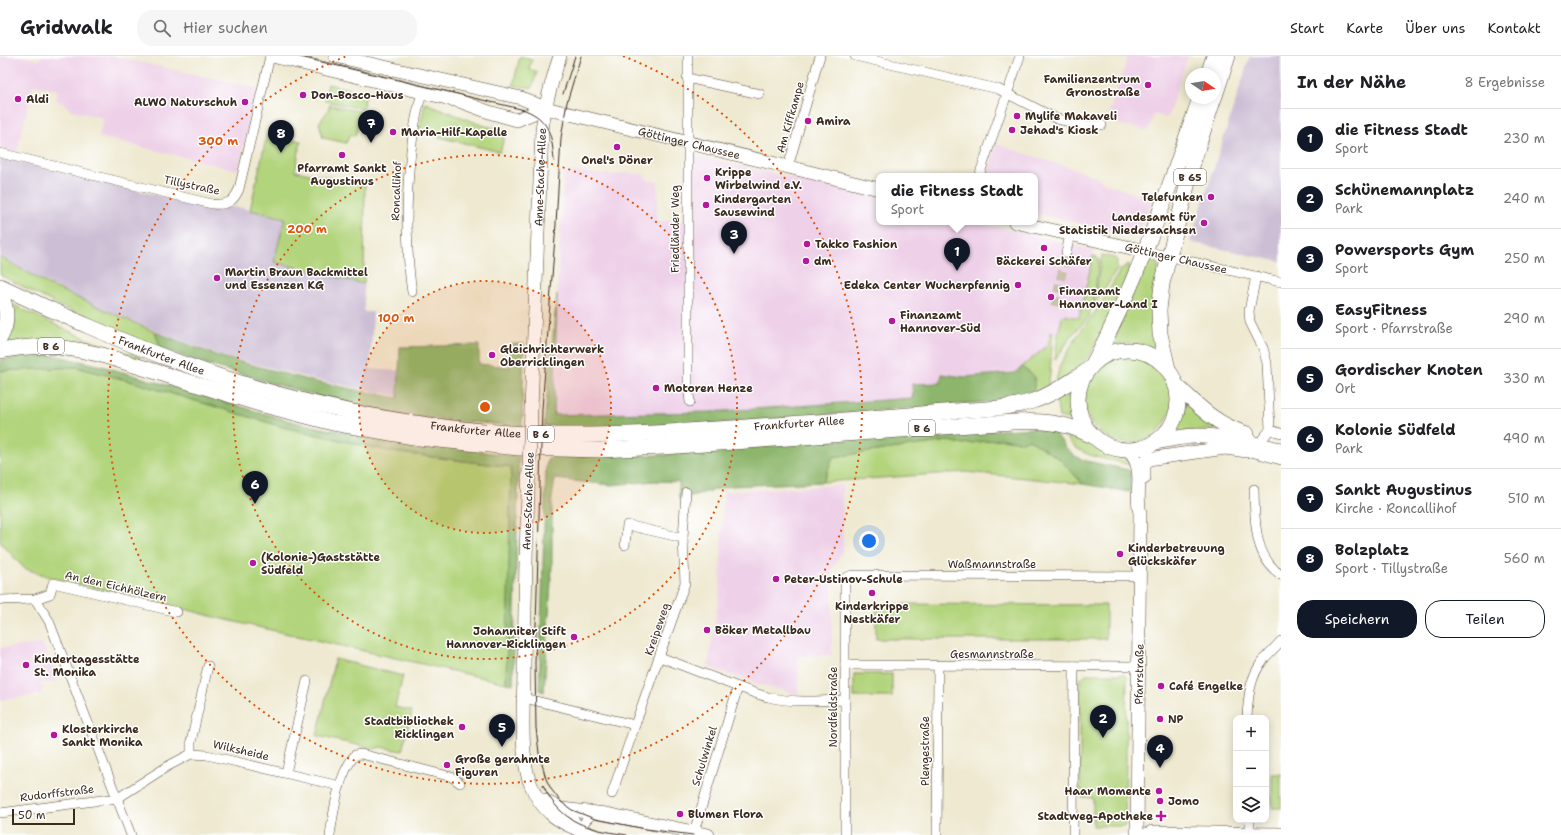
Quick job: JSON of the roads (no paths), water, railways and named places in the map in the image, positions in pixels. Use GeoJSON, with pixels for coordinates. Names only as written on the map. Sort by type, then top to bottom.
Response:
{"type":"FeatureCollection","features":[{"type":"Feature","properties":{"kind":"main road"},"geometry":{"type":"LineString","coordinates":[[1210,68],[1214,56]]}},
{"type":"Feature","properties":{"kind":"main road","name":"B 65"},"geometry":{"type":"LineString","coordinates":[[1221,78],[1228,56]]}},
{"type":"Feature","properties":{"kind":"main road","name":"B 65"},"geometry":{"type":"LineString","coordinates":[[1090,367],[1120,309],[1155,227],[1198,104]]}},
{"type":"Feature","properties":{"kind":"main road","name":"B 65"},"geometry":{"type":"LineString","coordinates":[[1168,370],[1160,334],[1159,310],[1162,284],[1194,159],[1213,104]]}},
{"type":"Feature","properties":{"kind":"main road","name":"Frankfurter Allee"},"geometry":{"type":"LineString","coordinates":[[0,286],[72,319],[160,356],[263,390],[364,414],[421,424],[472,430],[556,435],[636,433],[850,420],[984,409],[1034,401],[1055,392],[1090,367]]}},
{"type":"Feature","properties":{"kind":"main road"},"geometry":{"type":"LineString","coordinates":[[0,293],[5,305],[6,316],[5,327],[0,338]]}},
{"type":"Feature","properties":{"kind":"main road","name":"Frankfurter Allee"},"geometry":{"type":"LineString","coordinates":[[0,351],[44,346],[76,349],[281,410],[333,423],[419,438],[512,448],[599,450],[663,447],[1034,421],[1068,426],[1093,436]]}},
{"type":"Feature","properties":{"kind":"main road","name":"B 6"},"geometry":{"type":"LineString","coordinates":[[1176,384],[1178,394],[1175,417],[1168,430],[1154,442],[1142,448],[1128,450],[1110,447],[1093,436],[1087,429],[1079,410],[1079,390],[1090,367],[1108,353],[1136,350],[1154,357],[1168,370],[1176,384],[1217,422],[1281,450]]}},
{"type":"Feature","properties":{"kind":"main road","name":"B 6"},"geometry":{"type":"LineString","coordinates":[[1154,442],[1184,437],[1209,436],[1281,442]]}},
{"type":"Feature","properties":{"kind":"street"},"geometry":{"type":"LineString","coordinates":[[271,56],[422,92],[517,120],[545,108]]}},
{"type":"Feature","properties":{"kind":"street","name":"Tillystraße"},"geometry":{"type":"LineString","coordinates":[[0,153],[212,204],[228,203],[235,198],[239,189],[271,56]]}},
{"type":"Feature","properties":{"kind":"street","name":"Göttinger Chaussee"},"geometry":{"type":"LineString","coordinates":[[335,56],[521,98],[545,108],[876,188]]}},
{"type":"Feature","properties":{"kind":"street","name":"Anne-Stache-Allee"},"geometry":{"type":"LineString","coordinates":[[560,56],[550,84],[545,108],[540,174],[527,510],[524,753],[530,784],[536,796],[549,813],[586,834]]}},
{"type":"Feature","properties":{"kind":"street","name":"Friedländer Weg"},"geometry":{"type":"LineString","coordinates":[[688,56],[688,378],[690,402]]}},
{"type":"Feature","properties":{"kind":"street","name":"Am Kiffkampe"},"geometry":{"type":"LineString","coordinates":[[788,167],[820,56]]}},
{"type":"Feature","properties":{"kind":"street"},"geometry":{"type":"LineString","coordinates":[[855,56],[998,89],[1057,120],[1084,125],[1102,125]]}},
{"type":"Feature","properties":{"kind":"street"},"geometry":{"type":"LineString","coordinates":[[980,173],[1020,56]]}},
{"type":"Feature","properties":{"kind":"street"},"geometry":{"type":"LineString","coordinates":[[688,78],[760,94]]}},
{"type":"Feature","properties":{"kind":"street","name":"Roncallihof"},"geometry":{"type":"LineString","coordinates":[[412,292],[408,270],[407,183],[412,133],[422,92]]}},
{"type":"Feature","properties":{"kind":"street","name":"Göttinger Chaussee"},"geometry":{"type":"LineString","coordinates":[[1028,225],[1281,282]]}},
{"type":"Feature","properties":{"kind":"street"},"geometry":{"type":"LineString","coordinates":[[1066,253],[1070,235]]}},
{"type":"Feature","properties":{"kind":"street"},"geometry":{"type":"LineString","coordinates":[[1256,276],[1250,311],[1250,322],[1263,348],[1267,363],[1258,441]]}},
{"type":"Feature","properties":{"kind":"street"},"geometry":{"type":"LineString","coordinates":[[1258,441],[1281,433]]}},
{"type":"Feature","properties":{"kind":"street"},"geometry":{"type":"LineString","coordinates":[[1258,441],[1281,460]]}},
{"type":"Feature","properties":{"kind":"street","name":"Pfarrstraße"},"geometry":{"type":"LineString","coordinates":[[1140,513],[1144,504],[1144,466],[1148,459],[1226,448],[1258,441]]}},
{"type":"Feature","properties":{"kind":"street","name":"Pfarrstraße"},"geometry":{"type":"LineString","coordinates":[[1128,450],[1134,456],[1139,467],[1138,505],[1140,513],[1140,576],[1137,835]]}},
{"type":"Feature","properties":{"kind":"street"},"geometry":{"type":"LineString","coordinates":[[1254,489],[1257,537],[1264,557],[1281,575]]}},
{"type":"Feature","properties":{"kind":"street","name":"Kreipeweg"},"geometry":{"type":"LineString","coordinates":[[612,794],[685,583],[683,538],[686,492]]}},
{"type":"Feature","properties":{"kind":"street"},"geometry":{"type":"LineString","coordinates":[[625,545],[627,525],[683,538]]}},
{"type":"Feature","properties":{"kind":"street","name":"Waßmannstraße"},"geometry":{"type":"LineString","coordinates":[[845,578],[852,575],[1140,576]]}},
{"type":"Feature","properties":{"kind":"street","name":"Nordfeldstraße"},"geometry":{"type":"LineString","coordinates":[[845,578],[845,835]]}},
{"type":"Feature","properties":{"kind":"street","name":"An den Eichhölzern"},"geometry":{"type":"LineString","coordinates":[[35,599],[50,594],[53,583],[176,612]]}},
{"type":"Feature","properties":{"kind":"street"},"geometry":{"type":"LineString","coordinates":[[0,600],[35,599],[49,620],[131,835]]}},
{"type":"Feature","properties":{"kind":"street"},"geometry":{"type":"LineString","coordinates":[[1247,715],[1249,692],[1255,673],[1264,659],[1281,641]]}},
{"type":"Feature","properties":{"kind":"street"},"geometry":{"type":"LineString","coordinates":[[660,657],[768,697],[808,702],[845,700]]}},
{"type":"Feature","properties":{"kind":"street","name":"Gesmannstraße"},"geometry":{"type":"LineString","coordinates":[[845,665],[1139,666]]}},
{"type":"Feature","properties":{"kind":"street"},"geometry":{"type":"LineString","coordinates":[[118,798],[168,766],[191,754],[191,742],[208,666]]}},
{"type":"Feature","properties":{"kind":"street","name":"Plengestraße"},"geometry":{"type":"LineString","coordinates":[[937,835],[938,666]]}},
{"type":"Feature","properties":{"kind":"street"},"geometry":{"type":"LineString","coordinates":[[1073,835],[1074,666]]}},
{"type":"Feature","properties":{"kind":"street"},"geometry":{"type":"LineString","coordinates":[[286,773],[307,681]]}},
{"type":"Feature","properties":{"kind":"street","name":"Schulwinkel"},"geometry":{"type":"LineString","coordinates":[[694,832],[738,687]]}},
{"type":"Feature","properties":{"kind":"street"},"geometry":{"type":"LineString","coordinates":[[524,698],[635,725]]}},
{"type":"Feature","properties":{"kind":"street","name":"Wilksheide"},"geometry":{"type":"LineString","coordinates":[[191,754],[207,755],[340,786]]}},
{"type":"Feature","properties":{"kind":"street"},"geometry":{"type":"LineString","coordinates":[[330,835],[340,786],[346,768],[355,756],[361,754],[452,777],[460,783]]}},
{"type":"Feature","properties":{"kind":"street"},"geometry":{"type":"LineString","coordinates":[[536,796],[556,807],[564,809],[596,813],[708,835]]}},
{"type":"Feature","properties":{"kind":"street","name":"Rudorffstraße"},"geometry":{"type":"LineString","coordinates":[[0,813],[118,798]]}},
{"type":"Feature","properties":{"kind":"street"},"geometry":{"type":"LineString","coordinates":[[564,809],[586,834]]}},
{"type":"Feature","properties":{"kind":"street"},"geometry":{"type":"LineString","coordinates":[[586,834],[582,825],[587,817],[596,813]]}},
{"type":"Feature","properties":{"kind":"street"},"geometry":{"type":"LineString","coordinates":[[1146,835],[1152,832],[1250,826],[1281,834]]}},
{"type":"Feature","properties":{"kind":"tunnel"},"geometry":{"type":"LineString","coordinates":[[1055,306],[1066,253]]}},
{"type":"Feature","properties":{"kind":"tram line"},"geometry":{"type":"LineString","coordinates":[[296,56],[525,110],[533,114],[545,124],[551,137],[554,161]]}},
{"type":"Feature","properties":{"kind":"tram line"},"geometry":{"type":"LineString","coordinates":[[563,94],[575,56]]}},
{"type":"Feature","properties":{"kind":"tram line"},"geometry":{"type":"LineString","coordinates":[[581,56],[567,102],[561,138],[542,409],[535,663],[536,728],[539,753],[546,779],[551,789],[561,802],[572,810],[595,819],[646,829],[693,835]]}},
{"type":"Feature","properties":{"kind":"tram line"},"geometry":{"type":"LineString","coordinates":[[543,785],[550,798],[558,808],[577,822],[588,827],[627,835]]}},
{"type":"Feature","properties":{"kind":"place","name":"Familienzentrum Gronostraße"},"geometry":{"type":"Point","coordinates":[1148,85]}},
{"type":"Feature","properties":{"kind":"place","name":"Don-Bosco-Haus"},"geometry":{"type":"Point","coordinates":[303,95]}},
{"type":"Feature","properties":{"kind":"place","name":"Aldi"},"geometry":{"type":"Point","coordinates":[18,99]}},
{"type":"Feature","properties":{"kind":"place","name":"ALWO Naturschuh"},"geometry":{"type":"Point","coordinates":[245,102]}},
{"type":"Feature","properties":{"kind":"place","name":"Mylife Makaveli"},"geometry":{"type":"Point","coordinates":[1017,116]}},
{"type":"Feature","properties":{"kind":"place","name":"Amira"},"geometry":{"type":"Point","coordinates":[808,121]}},
{"type":"Feature","properties":{"kind":"place","name":"Jehad's Kiosk"},"geometry":{"type":"Point","coordinates":[1012,130]}},
{"type":"Feature","properties":{"kind":"place","name":"Maria-Hilf-Kapelle"},"geometry":{"type":"Point","coordinates":[393,132]}},
{"type":"Feature","properties":{"kind":"place","name":"Sankt Augustinus"},"geometry":{"type":"Point","coordinates":[371,143]}},
{"type":"Feature","properties":{"kind":"place","name":"Onel's Döner"},"geometry":{"type":"Point","coordinates":[617,147]}},
{"type":"Feature","properties":{"kind":"place","name":"Bolzplatz"},"geometry":{"type":"Point","coordinates":[281,153]}},
{"type":"Feature","properties":{"kind":"place","name":"Pfarramt Sankt Augustinus"},"geometry":{"type":"Point","coordinates":[342,155]}},
{"type":"Feature","properties":{"kind":"place","name":"Krippe Wirbelwind e.V."},"geometry":{"type":"Point","coordinates":[707,178]}},
{"type":"Feature","properties":{"kind":"place","name":"Telefunken"},"geometry":{"type":"Point","coordinates":[1211,197]}},
{"type":"Feature","properties":{"kind":"place","name":"Kindergarten Sausewind"},"geometry":{"type":"Point","coordinates":[706,205]}},
{"type":"Feature","properties":{"kind":"place","name":"Landesamt für Statistik Niedersachsen"},"geometry":{"type":"Point","coordinates":[1204,223]}},
{"type":"Feature","properties":{"kind":"place","name":"Takko Fashion"},"geometry":{"type":"Point","coordinates":[807,244]}},
{"type":"Feature","properties":{"kind":"place","name":"Bäckerei Schäfer"},"geometry":{"type":"Point","coordinates":[1044,248]}},
{"type":"Feature","properties":{"kind":"place","name":"Powersports Gym"},"geometry":{"type":"Point","coordinates":[734,254]}},
{"type":"Feature","properties":{"kind":"place","name":"dm"},"geometry":{"type":"Point","coordinates":[806,261]}},
{"type":"Feature","properties":{"kind":"place","name":"die Fitness Stadt"},"geometry":{"type":"Point","coordinates":[957,271]}},
{"type":"Feature","properties":{"kind":"place","name":"Martin Braun Backmittel und Essenzen KG"},"geometry":{"type":"Point","coordinates":[217,278]}},
{"type":"Feature","properties":{"kind":"place","name":"Edeka Center Wucherpfennig"},"geometry":{"type":"Point","coordinates":[1018,285]}},
{"type":"Feature","properties":{"kind":"place","name":"Finanzamt Hannover-Land I"},"geometry":{"type":"Point","coordinates":[1051,297]}},
{"type":"Feature","properties":{"kind":"place","name":"Finanzamt Hannover-Süd"},"geometry":{"type":"Point","coordinates":[892,321]}},
{"type":"Feature","properties":{"kind":"place","name":"Gleichrichterwerk Oberricklingen"},"geometry":{"type":"Point","coordinates":[492,355]}},
{"type":"Feature","properties":{"kind":"place","name":"Motoren Henze"},"geometry":{"type":"Point","coordinates":[656,388]}},
{"type":"Feature","properties":{"kind":"place","name":"Kolonie Südfeld"},"geometry":{"type":"Point","coordinates":[255,504]}},
{"type":"Feature","properties":{"kind":"place","name":"Kinderbetreuung Glückskäfer"},"geometry":{"type":"Point","coordinates":[1120,554]}},
{"type":"Feature","properties":{"kind":"place","name":"(Kolonie-)Gaststätte Südfeld"},"geometry":{"type":"Point","coordinates":[253,563]}},
{"type":"Feature","properties":{"kind":"place","name":"Peter-Ustinov-Schule"},"geometry":{"type":"Point","coordinates":[776,579]}},
{"type":"Feature","properties":{"kind":"place","name":"Kinderkrippe Nestkäfer"},"geometry":{"type":"Point","coordinates":[872,593]}},
{"type":"Feature","properties":{"kind":"place","name":"Böker Metallbau"},"geometry":{"type":"Point","coordinates":[707,630]}},
{"type":"Feature","properties":{"kind":"place","name":"Johanniter Stift Hannover-Ricklingen"},"geometry":{"type":"Point","coordinates":[574,637]}},
{"type":"Feature","properties":{"kind":"place","name":"Kindertagesstätte St. Monika"},"geometry":{"type":"Point","coordinates":[26,665]}},
{"type":"Feature","properties":{"kind":"place","name":"Café Engelke"},"geometry":{"type":"Point","coordinates":[1161,686]}},
{"type":"Feature","properties":{"kind":"place","name":"NP"},"geometry":{"type":"Point","coordinates":[1160,719]}},
{"type":"Feature","properties":{"kind":"place","name":"Stadtbibliothek Ricklingen"},"geometry":{"type":"Point","coordinates":[462,727]}},
{"type":"Feature","properties":{"kind":"place","name":"Klosterkirche Sankt Monika"},"geometry":{"type":"Point","coordinates":[54,735]}},
{"type":"Feature","properties":{"kind":"place","name":"Schünemannplatz"},"geometry":{"type":"Point","coordinates":[1103,738]}},
{"type":"Feature","properties":{"kind":"place","name":"Gordischer Knoten"},"geometry":{"type":"Point","coordinates":[502,747]}},
{"type":"Feature","properties":{"kind":"place","name":"Große gerahmte Figuren"},"geometry":{"type":"Point","coordinates":[447,765]}},
{"type":"Feature","properties":{"kind":"place","name":"EasyFitness"},"geometry":{"type":"Point","coordinates":[1160,768]}},
{"type":"Feature","properties":{"kind":"place","name":"Haar Momente"},"geometry":{"type":"Point","coordinates":[1159,791]}},
{"type":"Feature","properties":{"kind":"place","name":"Jomo"},"geometry":{"type":"Point","coordinates":[1160,801]}},
{"type":"Feature","properties":{"kind":"place","name":"Blumen Flora"},"geometry":{"type":"Point","coordinates":[680,814]}},
{"type":"Feature","properties":{"kind":"place","name":"Stadtweg-Apotheke"},"geometry":{"type":"Point","coordinates":[1161,816]}}]}
